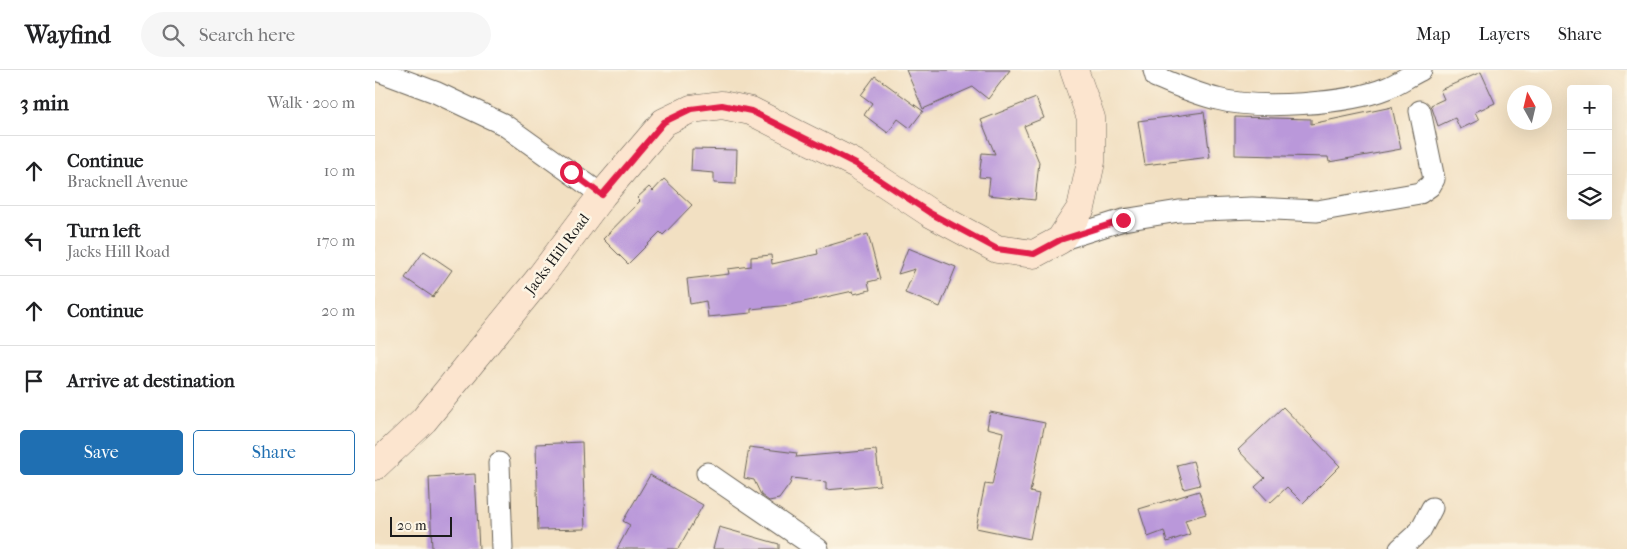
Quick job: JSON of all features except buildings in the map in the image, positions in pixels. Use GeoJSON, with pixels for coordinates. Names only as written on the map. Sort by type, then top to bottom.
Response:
{"type":"FeatureCollection","features":[{"type":"Feature","properties":{"kind":"street"},"geometry":{"type":"LineString","coordinates":[[376,70],[435,92],[503,124],[602,195]]}},
{"type":"Feature","properties":{"kind":"street","name":"Jacks Hill Road"},"geometry":{"type":"LineString","coordinates":[[375,466],[424,420],[539,279],[602,195],[664,122],[691,109],[722,105],[751,111],[856,164],[930,213],[997,249],[1034,254],[1060,240],[1081,208],[1091,162],[1091,118],[1074,70]]}},
{"type":"Feature","properties":{"kind":"street"},"geometry":{"type":"LineString","coordinates":[[1154,70],[1156,77],[1218,100],[1277,104],[1316,103],[1355,96],[1387,88],[1421,70]]}},
{"type":"Feature","properties":{"kind":"street"},"geometry":{"type":"LineString","coordinates":[[1060,240],[1123,220],[1179,211],[1252,208],[1317,211],[1420,193],[1434,179],[1420,111]]}},
{"type":"Feature","properties":{"kind":"street"},"geometry":{"type":"LineString","coordinates":[[499,463],[502,549]]}},
{"type":"Feature","properties":{"kind":"street"},"geometry":{"type":"LineString","coordinates":[[707,473],[818,549]]}},
{"type":"Feature","properties":{"kind":"street"},"geometry":{"type":"LineString","coordinates":[[1401,549],[1420,531],[1432,508]]}},
{"type":"Feature","properties":{"kind":"route"},"geometry":{"type":"LineString","coordinates":[[571,172],[602,195],[664,122],[691,109],[722,105],[751,111],[856,164],[930,213],[997,249],[1034,254],[1060,240],[1123,220]]}}]}
